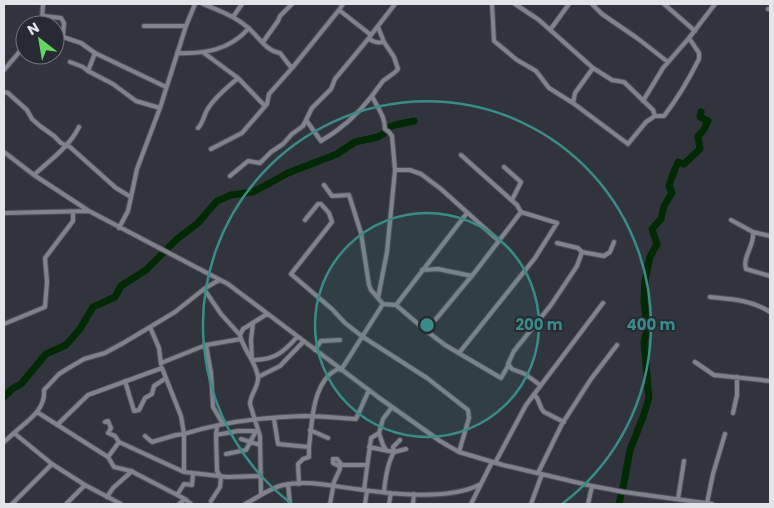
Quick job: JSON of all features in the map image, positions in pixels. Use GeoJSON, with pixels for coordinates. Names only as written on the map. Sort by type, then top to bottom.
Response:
{"type":"FeatureCollection","features":[{"type":"Feature","properties":{"kind":"street"},"geometry":{"type":"LineString","coordinates":[[119,228],[127,214],[137,170],[160,108],[186,26],[196,4]]}},
{"type":"Feature","properties":{"kind":"street"},"geometry":{"type":"LineString","coordinates":[[204,4],[233,17],[249,28],[275,52],[280,53],[290,66],[293,67]]}},
{"type":"Feature","properties":{"kind":"street"},"geometry":{"type":"LineString","coordinates":[[233,17],[242,4]]}},
{"type":"Feature","properties":{"kind":"street"},"geometry":{"type":"LineString","coordinates":[[263,42],[280,16],[292,4]]}},
{"type":"Feature","properties":{"kind":"street"},"geometry":{"type":"LineString","coordinates":[[211,149],[242,133],[265,106],[269,94],[343,4]]}},
{"type":"Feature","properties":{"kind":"street"},"geometry":{"type":"LineString","coordinates":[[230,176],[248,161],[260,163],[303,126],[312,108],[331,90],[335,79],[395,4]]}},
{"type":"Feature","properties":{"kind":"street"},"geometry":{"type":"LineString","coordinates":[[492,4],[494,42],[517,60],[536,71],[549,88],[573,103],[628,144],[646,122],[655,116],[664,116],[679,96],[699,59],[699,53],[689,38]]}},
{"type":"Feature","properties":{"kind":"street"},"geometry":{"type":"LineString","coordinates":[[515,4],[550,30],[593,68],[612,80],[624,82],[653,110],[655,116]]}},
{"type":"Feature","properties":{"kind":"street"},"geometry":{"type":"LineString","coordinates":[[550,30],[569,4]]}},
{"type":"Feature","properties":{"kind":"street"},"geometry":{"type":"LineString","coordinates":[[592,4],[602,14],[668,62]]}},
{"type":"Feature","properties":{"kind":"street"},"geometry":{"type":"LineString","coordinates":[[664,4],[694,31]]}},
{"type":"Feature","properties":{"kind":"street"},"geometry":{"type":"LineString","coordinates":[[643,101],[668,62],[715,4]]}},
{"type":"Feature","properties":{"kind":"street"},"geometry":{"type":"LineString","coordinates":[[339,10],[370,36],[372,41],[384,42]]}},
{"type":"Feature","properties":{"kind":"street"},"geometry":{"type":"LineString","coordinates":[[144,26],[186,26]]}},
{"type":"Feature","properties":{"kind":"street"},"geometry":{"type":"LineString","coordinates":[[306,120],[322,141],[347,122],[385,80],[398,69],[394,57],[384,42],[378,27]]}},
{"type":"Feature","properties":{"kind":"street"},"geometry":{"type":"LineString","coordinates":[[177,53],[204,53],[218,50],[244,34],[249,28]]}},
{"type":"Feature","properties":{"kind":"street"},"geometry":{"type":"LineString","coordinates":[[65,38],[81,43],[95,53],[166,87]]}},
{"type":"Feature","properties":{"kind":"street"},"geometry":{"type":"LineString","coordinates":[[88,71],[95,53]]}},
{"type":"Feature","properties":{"kind":"street"},"geometry":{"type":"LineString","coordinates":[[204,53],[238,78],[265,106]]}},
{"type":"Feature","properties":{"kind":"street"},"geometry":{"type":"LineString","coordinates":[[4,70],[15,57]]}},
{"type":"Feature","properties":{"kind":"street"},"geometry":{"type":"LineString","coordinates":[[70,62],[113,84],[136,101],[160,108]]}},
{"type":"Feature","properties":{"kind":"street"},"geometry":{"type":"LineString","coordinates":[[573,103],[575,93],[593,68]]}},
{"type":"Feature","properties":{"kind":"street"},"geometry":{"type":"LineString","coordinates":[[198,128],[207,109],[238,78]]}},
{"type":"Feature","properties":{"kind":"street"},"geometry":{"type":"LineString","coordinates":[[4,92],[8,93],[27,110],[32,119],[40,126],[70,147],[116,188],[132,197]]}},
{"type":"Feature","properties":{"kind":"street"},"geometry":{"type":"LineString","coordinates":[[372,96],[382,114],[385,128],[393,142],[394,170],[387,252],[378,298]]}},
{"type":"Feature","properties":{"kind":"street"},"geometry":{"type":"LineString","coordinates":[[34,175],[55,154],[67,146],[79,127]]}},
{"type":"Feature","properties":{"kind":"street"},"geometry":{"type":"LineString","coordinates":[[4,152],[34,175],[89,211],[228,284],[303,342],[458,452],[592,486],[709,504],[713,474],[725,434]]}},
{"type":"Feature","properties":{"kind":"street"},"geometry":{"type":"LineString","coordinates":[[459,353],[535,258],[557,223],[521,212],[520,208],[512,200],[461,155]]}},
{"type":"Feature","properties":{"kind":"street"},"geometry":{"type":"LineString","coordinates":[[504,167],[522,182],[512,200]]}},
{"type":"Feature","properties":{"kind":"street"},"geometry":{"type":"LineString","coordinates":[[394,170],[410,170],[421,174],[499,240]]}},
{"type":"Feature","properties":{"kind":"street"},"geometry":{"type":"LineString","coordinates":[[324,185],[332,196],[349,194],[361,234],[370,290],[383,304],[396,305],[445,345],[501,378],[514,351],[551,305],[577,266],[582,252]]}},
{"type":"Feature","properties":{"kind":"street"},"geometry":{"type":"LineString","coordinates":[[305,220],[318,204],[321,204],[332,222],[291,274],[332,309],[345,324],[427,378],[468,410],[469,418],[458,452]]}},
{"type":"Feature","properties":{"kind":"street"},"geometry":{"type":"LineString","coordinates":[[4,213],[89,211]]}},
{"type":"Feature","properties":{"kind":"street"},"geometry":{"type":"LineString","coordinates":[[4,324],[45,307],[45,258],[73,221],[73,212]]}},
{"type":"Feature","properties":{"kind":"street"},"geometry":{"type":"LineString","coordinates":[[424,329],[436,319],[472,276],[521,212]]}},
{"type":"Feature","properties":{"kind":"street"},"geometry":{"type":"LineString","coordinates":[[396,305],[466,213]]}},
{"type":"Feature","properties":{"kind":"street"},"geometry":{"type":"LineString","coordinates":[[731,220],[753,232],[770,236]]}},
{"type":"Feature","properties":{"kind":"street"},"geometry":{"type":"LineString","coordinates":[[753,232],[754,241],[745,266],[746,269],[770,276]]}},
{"type":"Feature","properties":{"kind":"street"},"geometry":{"type":"LineString","coordinates":[[557,243],[578,248],[582,252],[604,256],[610,252],[614,242]]}},
{"type":"Feature","properties":{"kind":"street"},"geometry":{"type":"LineString","coordinates":[[422,270],[438,269],[472,276]]}},
{"type":"Feature","properties":{"kind":"street"},"geometry":{"type":"LineString","coordinates":[[4,442],[41,408],[44,401],[44,390],[59,374],[84,359],[105,353],[150,327],[220,280]]}},
{"type":"Feature","properties":{"kind":"street"},"geometry":{"type":"LineString","coordinates":[[204,289],[240,337],[252,360],[258,377],[257,386],[250,398],[250,404],[260,445],[262,495]]}},
{"type":"Feature","properties":{"kind":"street"},"geometry":{"type":"LineString","coordinates":[[710,297],[748,301],[770,312]]}},
{"type":"Feature","properties":{"kind":"street"},"geometry":{"type":"LineString","coordinates":[[471,504],[516,421],[540,385],[604,303]]}},
{"type":"Feature","properties":{"kind":"street"},"geometry":{"type":"LineString","coordinates":[[299,484],[298,464],[303,459],[309,457],[310,430],[322,383],[330,374],[340,369],[363,337],[383,304]]}},
{"type":"Feature","properties":{"kind":"street"},"geometry":{"type":"LineString","coordinates":[[240,337],[243,329],[267,314]]}},
{"type":"Feature","properties":{"kind":"street"},"geometry":{"type":"LineString","coordinates":[[252,360],[251,340],[253,323]]}},
{"type":"Feature","properties":{"kind":"street"},"geometry":{"type":"LineString","coordinates":[[150,327],[160,348],[162,368],[181,416],[184,434],[184,472]]}},
{"type":"Feature","properties":{"kind":"street"},"geometry":{"type":"LineString","coordinates":[[161,363],[206,345],[240,337]]}},
{"type":"Feature","properties":{"kind":"street"},"geometry":{"type":"LineString","coordinates":[[252,360],[264,360],[279,354],[297,337]]}},
{"type":"Feature","properties":{"kind":"street"},"geometry":{"type":"LineString","coordinates":[[315,350],[321,341],[340,340]]}},
{"type":"Feature","properties":{"kind":"street"},"geometry":{"type":"LineString","coordinates":[[258,377],[280,366],[303,342]]}},
{"type":"Feature","properties":{"kind":"street"},"geometry":{"type":"LineString","coordinates":[[206,345],[211,372],[213,407],[223,424]]}},
{"type":"Feature","properties":{"kind":"street"},"geometry":{"type":"LineString","coordinates":[[531,504],[553,441],[591,379],[617,345]]}},
{"type":"Feature","properties":{"kind":"street"},"geometry":{"type":"LineString","coordinates":[[695,362],[714,375],[770,381]]}},
{"type":"Feature","properties":{"kind":"street"},"geometry":{"type":"LineString","coordinates":[[508,366],[515,371],[525,374],[540,385]]}},
{"type":"Feature","properties":{"kind":"street"},"geometry":{"type":"LineString","coordinates":[[58,424],[88,395],[162,368]]}},
{"type":"Feature","properties":{"kind":"street"},"geometry":{"type":"LineString","coordinates":[[733,413],[737,395],[737,377]]}},
{"type":"Feature","properties":{"kind":"street"},"geometry":{"type":"LineString","coordinates":[[125,381],[134,411],[139,410],[145,398],[152,394],[154,386],[166,378]]}},
{"type":"Feature","properties":{"kind":"street"},"geometry":{"type":"LineString","coordinates":[[145,436],[152,442],[176,434],[184,434],[206,427],[241,420],[313,416],[356,419],[369,390]]}},
{"type":"Feature","properties":{"kind":"street"},"geometry":{"type":"LineString","coordinates":[[534,394],[539,400],[541,410],[564,422]]}},
{"type":"Feature","properties":{"kind":"street"},"geometry":{"type":"LineString","coordinates":[[387,451],[379,433],[383,419],[392,407]]}},
{"type":"Feature","properties":{"kind":"street"},"geometry":{"type":"LineString","coordinates":[[37,412],[108,457],[114,468],[132,471],[192,504]]}},
{"type":"Feature","properties":{"kind":"street"},"geometry":{"type":"LineString","coordinates":[[274,419],[278,444],[309,447]]}},
{"type":"Feature","properties":{"kind":"street"},"geometry":{"type":"LineString","coordinates":[[105,422],[108,421],[111,428],[108,433],[115,436],[119,442],[184,472],[220,476],[260,476]]}},
{"type":"Feature","properties":{"kind":"street"},"geometry":{"type":"LineString","coordinates":[[210,501],[220,487],[220,476],[217,471],[217,426]]}},
{"type":"Feature","properties":{"kind":"street"},"geometry":{"type":"LineString","coordinates":[[310,430],[322,437]]}},
{"type":"Feature","properties":{"kind":"street"},"geometry":{"type":"LineString","coordinates":[[216,435],[238,431],[257,431]]}},
{"type":"Feature","properties":{"kind":"street"},"geometry":{"type":"LineString","coordinates":[[244,456],[257,431]]}},
{"type":"Feature","properties":{"kind":"street"},"geometry":{"type":"LineString","coordinates":[[14,433],[52,464],[85,485],[121,504]]}},
{"type":"Feature","properties":{"kind":"street"},"geometry":{"type":"LineString","coordinates":[[365,504],[369,447],[371,438],[379,433]]}},
{"type":"Feature","properties":{"kind":"street"},"geometry":{"type":"LineString","coordinates":[[310,436],[328,438]]}},
{"type":"Feature","properties":{"kind":"street"},"geometry":{"type":"LineString","coordinates":[[241,439],[260,445]]}},
{"type":"Feature","properties":{"kind":"street"},"geometry":{"type":"LineString","coordinates":[[384,492],[385,478],[394,452],[393,447],[400,440]]}},
{"type":"Feature","properties":{"kind":"street"},"geometry":{"type":"LineString","coordinates":[[108,457],[119,442]]}},
{"type":"Feature","properties":{"kind":"street"},"geometry":{"type":"LineString","coordinates":[[369,447],[394,452],[406,449]]}},
{"type":"Feature","properties":{"kind":"street"},"geometry":{"type":"LineString","coordinates":[[226,454],[246,450]]}},
{"type":"Feature","properties":{"kind":"street"},"geometry":{"type":"LineString","coordinates":[[330,504],[335,480],[340,469],[339,466],[333,463],[333,459],[337,459],[342,465],[367,465]]}},
{"type":"Feature","properties":{"kind":"street"},"geometry":{"type":"LineString","coordinates":[[678,499],[684,461]]}},
{"type":"Feature","properties":{"kind":"street"},"geometry":{"type":"LineString","coordinates":[[12,504],[52,464]]}},
{"type":"Feature","properties":{"kind":"street"},"geometry":{"type":"LineString","coordinates":[[121,480],[122,469]]}},
{"type":"Feature","properties":{"kind":"street"},"geometry":{"type":"LineString","coordinates":[[107,497],[113,488],[132,471]]}},
{"type":"Feature","properties":{"kind":"street"},"geometry":{"type":"LineString","coordinates":[[177,495],[184,484],[192,485],[193,473]]}},
{"type":"Feature","properties":{"kind":"street"},"geometry":{"type":"LineString","coordinates":[[325,485],[335,480]]}},
{"type":"Feature","properties":{"kind":"street"},"geometry":{"type":"LineString","coordinates":[[245,504],[280,486],[288,484],[335,485],[391,493],[441,494],[466,490],[481,484]]}},
{"type":"Feature","properties":{"kind":"street"},"geometry":{"type":"LineString","coordinates":[[288,484],[290,504]]}},
{"type":"Feature","properties":{"kind":"street"},"geometry":{"type":"LineString","coordinates":[[66,504],[85,485]]}},
{"type":"Feature","properties":{"kind":"street"},"geometry":{"type":"LineString","coordinates":[[588,504],[592,486]]}},
{"type":"Feature","properties":{"kind":"street"},"geometry":{"type":"LineString","coordinates":[[389,504],[391,493]]}},
{"type":"Feature","properties":{"kind":"street"},"geometry":{"type":"LineString","coordinates":[[412,504],[414,494]]}},
{"type":"Feature","properties":{"kind":"street"},"geometry":{"type":"LineString","coordinates":[[180,504],[185,499]]}},
{"type":"Feature","properties":{"kind":"waterway"},"geometry":{"type":"LineString","coordinates":[[677,165],[678,162],[684,164],[700,149],[698,136],[708,121],[700,117],[701,112]]}},
{"type":"Feature","properties":{"kind":"waterway"},"geometry":{"type":"LineString","coordinates":[[4,397],[21,384],[46,354],[66,345],[80,329],[93,307],[115,297],[121,286],[146,270],[177,239],[198,223],[217,201],[231,195],[253,192],[288,173],[337,154],[355,142],[378,137],[389,127],[414,121]]}},
{"type":"Feature","properties":{"kind":"waterway"},"geometry":{"type":"LineString","coordinates":[[623,488],[630,450],[649,398],[644,342],[647,329],[644,301],[645,281],[650,257],[657,244],[652,229],[661,219],[664,206],[672,193],[669,186],[675,169]]}},
{"type":"Feature","properties":{"kind":"waterway"},"geometry":{"type":"LineString","coordinates":[[619,504],[621,495]]}}]}
